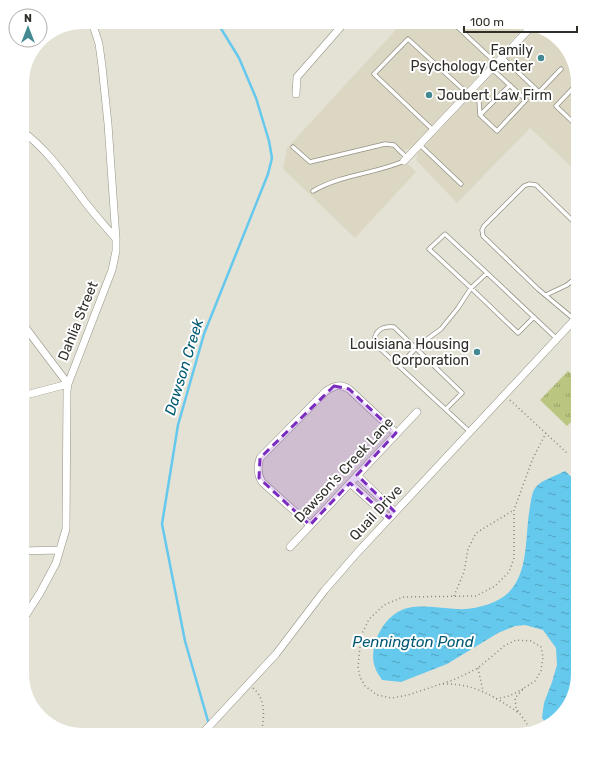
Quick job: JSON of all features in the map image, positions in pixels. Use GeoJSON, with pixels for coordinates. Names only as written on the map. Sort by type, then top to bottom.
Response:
{"type":"FeatureCollection","features":[{"type":"Feature","properties":{"kind":"street","name":"Dahlia Street"},"geometry":{"type":"LineString","coordinates":[[29,610],[56,563],[66,529],[68,384],[112,270],[116,251],[108,124],[99,44],[94,29]]}},
{"type":"Feature","properties":{"kind":"street"},"geometry":{"type":"LineString","coordinates":[[296,94],[297,77],[339,29]]}},
{"type":"Feature","properties":{"kind":"street"},"geometry":{"type":"LineString","coordinates":[[406,159],[528,30]]}},
{"type":"Feature","properties":{"kind":"street"},"geometry":{"type":"LineString","coordinates":[[29,135],[36,140],[50,156],[116,239]]}},
{"type":"Feature","properties":{"kind":"street","name":"Quail Drive"},"geometry":{"type":"LineString","coordinates":[[208,728],[289,638],[333,580],[571,324]]}},
{"type":"Feature","properties":{"kind":"street"},"geometry":{"type":"LineString","coordinates":[[29,332],[68,384],[29,394]]}},
{"type":"Feature","properties":{"kind":"street"},"geometry":{"type":"LineString","coordinates":[[310,525],[259,478],[257,468],[260,458],[326,391],[339,385],[349,389],[396,434]]}},
{"type":"Feature","properties":{"kind":"street","name":"Dawson's Creek Lane"},"geometry":{"type":"LineString","coordinates":[[290,547],[416,412]]}},
{"type":"Feature","properties":{"kind":"street"},"geometry":{"type":"LineString","coordinates":[[357,475],[395,512]]}},
{"type":"Feature","properties":{"kind":"street"},"geometry":{"type":"LineString","coordinates":[[350,483],[389,518]]}},
{"type":"Feature","properties":{"kind":"street"},"geometry":{"type":"LineString","coordinates":[[29,551],[60,550]]}},
{"type":"Feature","properties":{"kind":"lane"},"geometry":{"type":"LineString","coordinates":[[434,130],[374,74],[408,39],[479,101],[480,115],[497,131],[526,100],[510,85],[459,29]]}},
{"type":"Feature","properties":{"kind":"lane"},"geometry":{"type":"LineString","coordinates":[[502,57],[539,92],[561,69]]}},
{"type":"Feature","properties":{"kind":"lane"},"geometry":{"type":"LineString","coordinates":[[480,115],[510,85]]}},
{"type":"Feature","properties":{"kind":"lane"},"geometry":{"type":"LineString","coordinates":[[571,90],[556,106],[571,120]]}},
{"type":"Feature","properties":{"kind":"lane"},"geometry":{"type":"LineString","coordinates":[[293,147],[310,162],[386,144],[394,145],[406,159],[391,167],[331,182],[313,191]]}},
{"type":"Feature","properties":{"kind":"lane"},"geometry":{"type":"LineString","coordinates":[[420,145],[461,184]]}},
{"type":"Feature","properties":{"kind":"lane"},"geometry":{"type":"LineString","coordinates":[[571,219],[536,185],[528,184],[524,186],[484,226],[482,230],[483,236],[546,295],[571,314]]}},
{"type":"Feature","properties":{"kind":"lane"},"geometry":{"type":"LineString","coordinates":[[534,317],[518,333],[429,249],[445,234],[534,317],[557,339]]}},
{"type":"Feature","properties":{"kind":"lane"},"geometry":{"type":"LineString","coordinates":[[400,366],[416,349],[441,329],[471,288],[487,273]]}},
{"type":"Feature","properties":{"kind":"lane"},"geometry":{"type":"LineString","coordinates":[[546,295],[571,282]]}},
{"type":"Feature","properties":{"kind":"lane"},"geometry":{"type":"LineString","coordinates":[[446,409],[462,393],[394,327],[388,326],[381,328],[374,338],[376,344],[470,432]]}},
{"type":"Feature","properties":{"kind":"path"},"geometry":{"type":"LineString","coordinates":[[504,395],[568,454]]}},
{"type":"Feature","properties":{"kind":"path"},"geometry":{"type":"LineString","coordinates":[[496,699],[509,696],[536,681],[541,671],[544,657],[541,647],[531,641],[516,640],[504,646],[478,668],[442,684],[408,695],[392,698],[377,695],[365,686],[360,677],[358,667],[361,636],[369,619],[384,605],[403,597],[476,596],[495,586],[509,572],[514,558],[514,510],[533,458],[546,433]]}},
{"type":"Feature","properties":{"kind":"path"},"geometry":{"type":"LineString","coordinates":[[453,597],[464,572],[468,549],[476,533],[514,510]]}},
{"type":"Feature","properties":{"kind":"path"},"geometry":{"type":"LineString","coordinates":[[478,668],[483,691]]}},
{"type":"Feature","properties":{"kind":"path"},"geometry":{"type":"LineString","coordinates":[[442,684],[457,683],[483,691],[521,716]]}},
{"type":"Feature","properties":{"kind":"path"},"geometry":{"type":"LineString","coordinates":[[249,684],[259,693],[262,699],[264,709],[262,728]]}},
{"type":"Feature","properties":{"kind":"path"},"geometry":{"type":"LineString","coordinates":[[524,688],[515,698],[516,708],[530,726]]}},
{"type":"Feature","properties":{"kind":"highlighted area"},"geometry":{"type":"Polygon","coordinates":[[[334,386],[349,389],[396,433],[357,475],[395,512],[389,518],[350,483],[310,525],[259,478],[260,458],[334,386]]]}},
{"type":"Feature","properties":{"kind":"shaded area"},"geometry":{"type":"Polygon","coordinates":[[[397,29],[522,29],[411,148],[407,149],[400,156],[416,172],[355,238],[283,169],[287,148],[397,29]]]}},
{"type":"Feature","properties":{"kind":"shaded area"},"geometry":{"type":"Polygon","coordinates":[[[533,32],[550,40],[562,53],[571,76],[571,166],[530,128],[457,203],[416,160],[418,153],[533,32]]]}},
{"type":"Feature","properties":{"kind":"green space"},"geometry":{"type":"Polygon","coordinates":[[[568,371],[571,374],[571,422],[567,426],[540,400],[568,371]]]}},
{"type":"Feature","properties":{"kind":"water","name":"Pennington Pond"},"geometry":{"type":"Polygon","coordinates":[[[565,471],[571,477],[571,681],[565,698],[558,710],[547,719],[544,721],[542,718],[544,703],[557,665],[556,648],[543,630],[525,625],[515,626],[498,633],[447,664],[401,682],[382,680],[376,671],[373,659],[375,642],[385,623],[393,615],[412,607],[467,609],[478,607],[494,602],[509,592],[516,583],[524,559],[531,499],[538,484],[565,471]]]}},
{"type":"Feature","properties":{"kind":"waterway","name":"Dawson Creek"},"geometry":{"type":"LineString","coordinates":[[210,728],[185,641],[162,524],[178,425],[204,334],[268,174],[272,158],[269,141],[256,98],[239,58],[221,29]]}},
{"type":"Feature","properties":{"kind":"place","name":"Family Psychology Center"},"geometry":{"type":"Point","coordinates":[541,58]}},
{"type":"Feature","properties":{"kind":"place","name":"Joubert Law Firm"},"geometry":{"type":"Point","coordinates":[429,95]}},
{"type":"Feature","properties":{"kind":"place","name":"Louisiana Housing Corporation"},"geometry":{"type":"Point","coordinates":[477,352]}}]}
